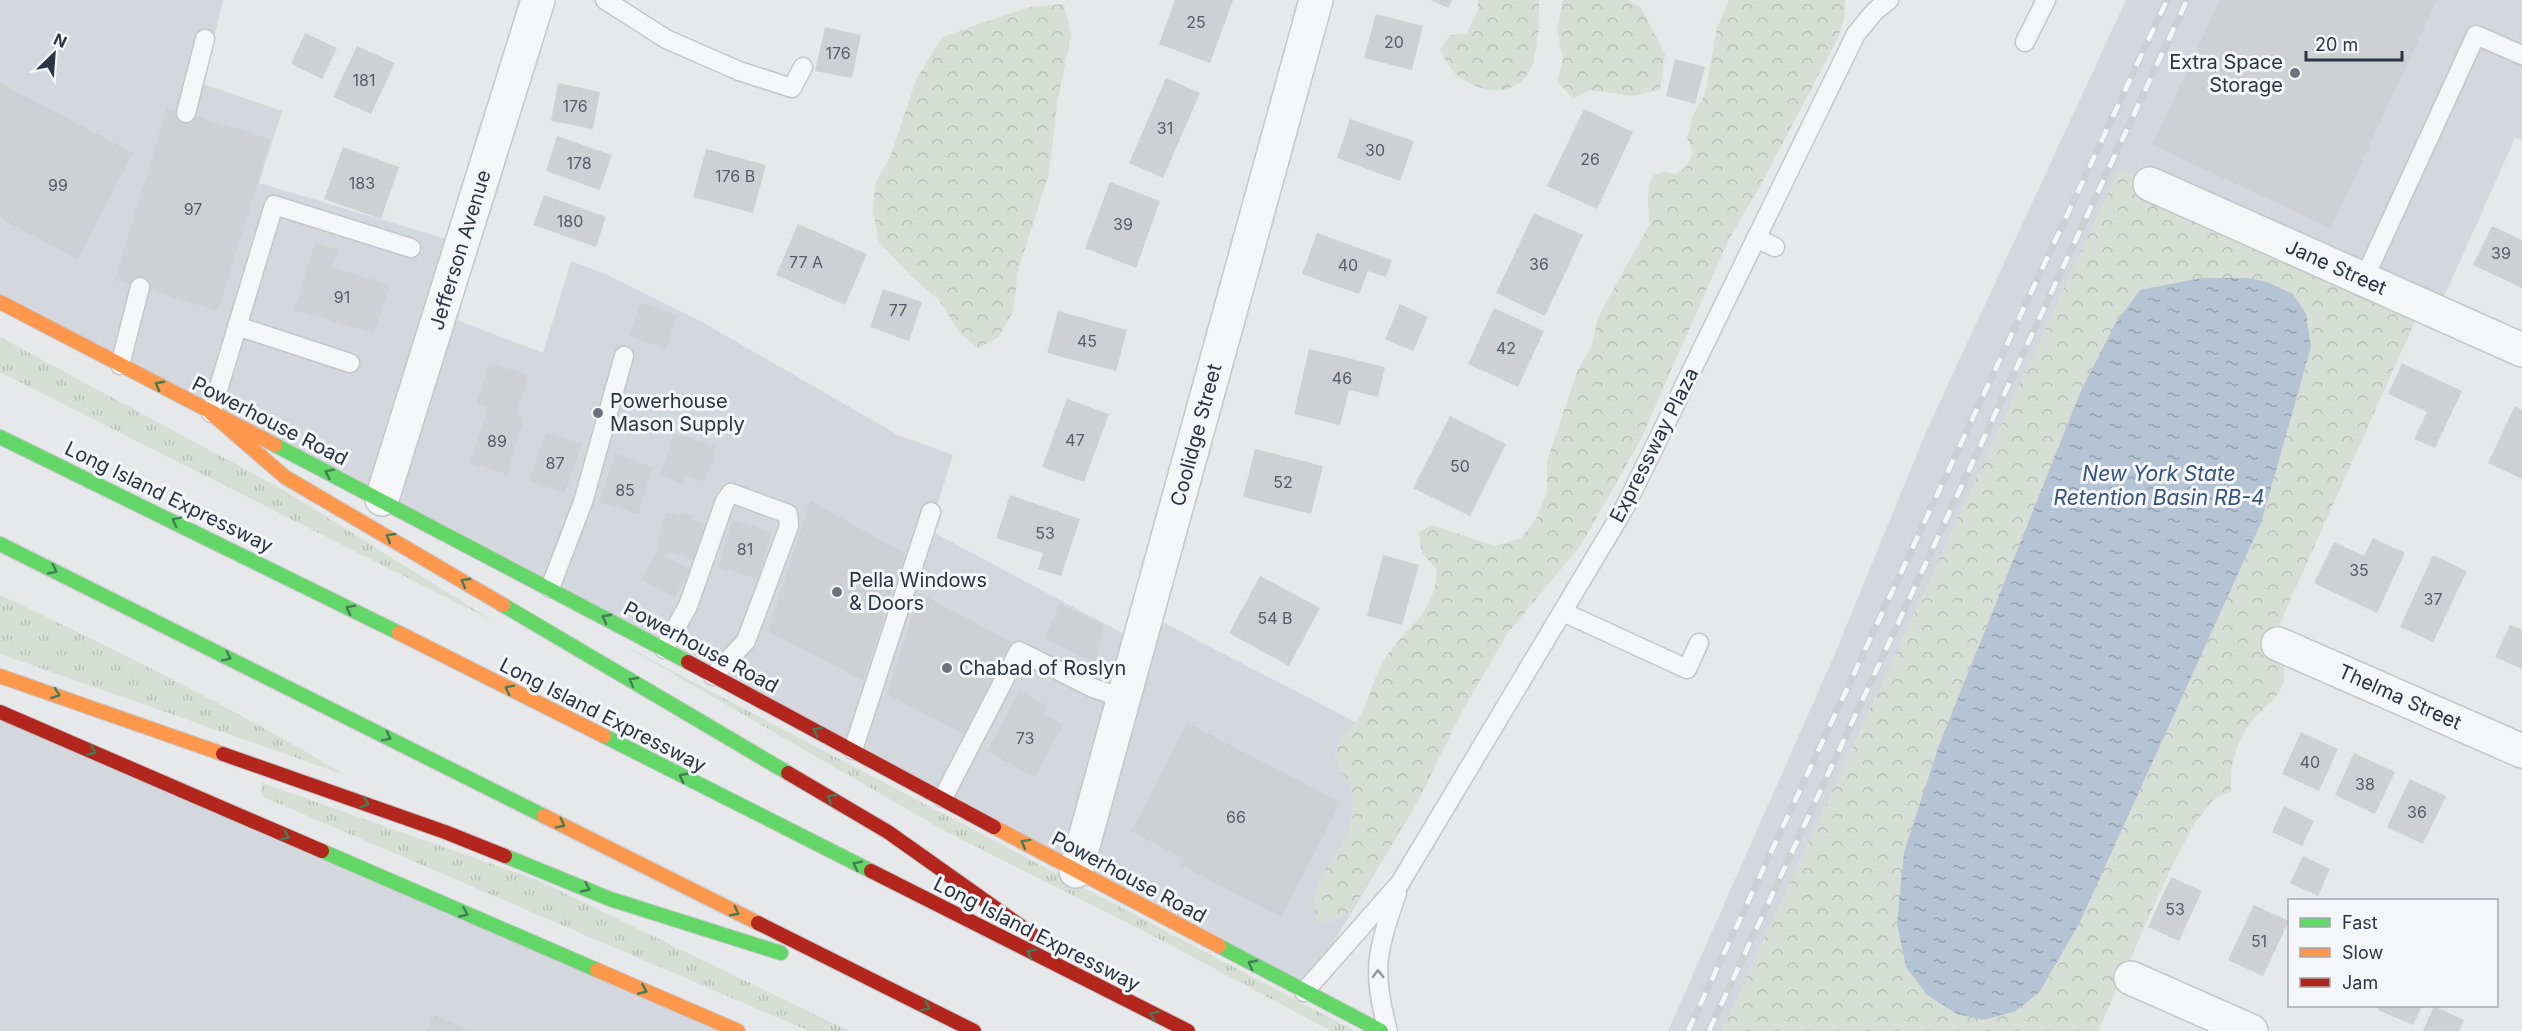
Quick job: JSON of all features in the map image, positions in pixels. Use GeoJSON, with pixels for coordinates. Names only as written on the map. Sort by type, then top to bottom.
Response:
{"type":"FeatureCollection","features":[{"type":"Feature","properties":{"kind":"main road","name":"Powerhouse Road"},"geometry":{"type":"LineString","coordinates":[[0,302],[211,413],[382,499],[1076,871],[1381,1031]]}},
{"type":"Feature","properties":{"kind":"main road"},"geometry":{"type":"LineString","coordinates":[[211,413],[285,477],[888,832],[1121,998]]}},
{"type":"Feature","properties":{"kind":"main road","name":"Long Island Expressway"},"geometry":{"type":"LineString","coordinates":[[0,437],[249,557],[1188,1031]]}},
{"type":"Feature","properties":{"kind":"main road"},"geometry":{"type":"LineString","coordinates":[[0,544],[974,1031]]}},
{"type":"Feature","properties":{"kind":"main road"},"geometry":{"type":"LineString","coordinates":[[0,676],[445,832],[540,868],[610,899],[877,984]]}},
{"type":"Feature","properties":{"kind":"main road"},"geometry":{"type":"LineString","coordinates":[[0,712],[738,1031]]}},
{"type":"Feature","properties":{"kind":"street","name":"Jefferson Avenue"},"geometry":{"type":"LineString","coordinates":[[382,499],[538,0]]}},
{"type":"Feature","properties":{"kind":"street","name":"Coolidge Street"},"geometry":{"type":"LineString","coordinates":[[1076,871],[1316,0]]}},
{"type":"Feature","properties":{"kind":"street","name":"Jane Street"},"geometry":{"type":"LineString","coordinates":[[2150,184],[2522,350]]}},
{"type":"Feature","properties":{"kind":"street","name":"Thelma Street"},"geometry":{"type":"LineString","coordinates":[[2278,644],[2522,751]]}},
{"type":"Feature","properties":{"kind":"street"},"geometry":{"type":"LineString","coordinates":[[2131,978],[2251,1031]]}},
{"type":"Feature","properties":{"kind":"lane"},"geometry":{"type":"LineString","coordinates":[[605,0],[666,39],[739,71],[792,88],[803,67]]}},
{"type":"Feature","properties":{"kind":"lane","name":"Expressway Plaza"},"geometry":{"type":"LineString","coordinates":[[1304,992],[1401,883],[1624,509],[1856,34],[1875,11],[1889,0]]}},
{"type":"Feature","properties":{"kind":"lane"},"geometry":{"type":"LineString","coordinates":[[2025,42],[2046,0]]}},
{"type":"Feature","properties":{"kind":"lane"},"geometry":{"type":"LineString","coordinates":[[2364,279],[2476,35],[2522,55]]}},
{"type":"Feature","properties":{"kind":"lane"},"geometry":{"type":"LineString","coordinates":[[186,113],[205,39]]}},
{"type":"Feature","properties":{"kind":"lane"},"geometry":{"type":"LineString","coordinates":[[211,413],[274,205],[411,248]]}},
{"type":"Feature","properties":{"kind":"lane"},"geometry":{"type":"LineString","coordinates":[[1756,238],[1775,246]]}},
{"type":"Feature","properties":{"kind":"lane"},"geometry":{"type":"LineString","coordinates":[[120,365],[140,287]]}},
{"type":"Feature","properties":{"kind":"lane"},"geometry":{"type":"LineString","coordinates":[[237,326],[350,363]]}},
{"type":"Feature","properties":{"kind":"lane"},"geometry":{"type":"LineString","coordinates":[[550,588],[583,502],[624,356]]}},
{"type":"Feature","properties":{"kind":"lane"},"geometry":{"type":"LineString","coordinates":[[664,649],[688,606],[725,501],[730,493],[788,514],[789,526],[746,641],[713,676]]}},
{"type":"Feature","properties":{"kind":"lane"},"geometry":{"type":"LineString","coordinates":[[853,750],[931,512]]}},
{"type":"Feature","properties":{"kind":"lane"},"geometry":{"type":"LineString","coordinates":[[1563,612],[1687,669],[1699,643]]}},
{"type":"Feature","properties":{"kind":"lane"},"geometry":{"type":"LineString","coordinates":[[943,798],[1019,651],[1093,688],[1123,698]]}},
{"type":"Feature","properties":{"kind":"lane","name":"Expressway Plaza"},"geometry":{"type":"LineString","coordinates":[[1388,1031],[1378,993],[1377,960],[1401,883]]}},
{"type":"Feature","properties":{"kind":"shaded area"},"geometry":{"type":"Polygon","coordinates":[[[0,0],[223,0],[203,84],[282,111],[259,183],[460,243],[441,314],[543,353],[571,261],[605,274],[702,322],[898,435],[953,455],[929,530],[1139,642],[1147,614],[1436,764],[1418,801],[1304,992],[0,302],[0,0]]]}},
{"type":"Feature","properties":{"kind":"shaded area"},"geometry":{"type":"Polygon","coordinates":[[[2126,0],[2522,0],[2522,140],[2515,138],[2436,315],[2119,170],[1722,1031],[1668,1031],[1834,656],[1926,432],[2126,0]]]}},
{"type":"Feature","properties":{"kind":"shaded area"},"geometry":{"type":"Polygon","coordinates":[[[0,712],[738,1031],[0,1031],[0,712]]]}},
{"type":"Feature","properties":{"kind":"green space"},"geometry":{"type":"Polygon","coordinates":[[[1478,0],[1539,0],[1539,25],[1532,65],[1518,84],[1509,88],[1487,89],[1466,81],[1454,72],[1440,50],[1450,35],[1467,33],[1478,11],[1478,0]]]}},
{"type":"Feature","properties":{"kind":"green space"},"geometry":{"type":"Polygon","coordinates":[[[1563,0],[1629,0],[1641,8],[1665,54],[1660,90],[1633,96],[1590,90],[1573,99],[1557,81],[1563,59],[1557,30],[1563,0]]]}},
{"type":"Feature","properties":{"kind":"green space"},"geometry":{"type":"Polygon","coordinates":[[[1729,0],[1845,0],[1845,15],[1838,38],[1764,179],[1728,241],[1640,441],[1581,545],[1507,634],[1458,719],[1418,801],[1350,913],[1332,922],[1318,921],[1314,908],[1318,884],[1344,839],[1352,812],[1351,790],[1336,761],[1337,749],[1342,737],[1362,712],[1383,662],[1424,611],[1435,587],[1437,570],[1422,553],[1419,532],[1432,525],[1495,546],[1521,538],[1535,521],[1547,492],[1547,461],[1577,372],[1592,345],[1598,317],[1649,225],[1649,184],[1654,175],[1664,172],[1676,174],[1685,167],[1692,154],[1687,138],[1693,115],[1705,95],[1717,28],[1729,0]]]}},
{"type":"Feature","properties":{"kind":"green space"},"geometry":{"type":"Polygon","coordinates":[[[1064,4],[1071,35],[1057,104],[1049,174],[1018,270],[1013,312],[998,338],[978,348],[960,333],[938,299],[909,274],[879,242],[873,211],[875,184],[891,155],[916,80],[942,37],[1029,7],[1064,4]]]}},
{"type":"Feature","properties":{"kind":"green space"},"geometry":{"type":"Polygon","coordinates":[[[2119,169],[2421,308],[2284,614],[2278,637],[2284,665],[2281,688],[2243,734],[2233,762],[2231,791],[2213,800],[2194,824],[2170,870],[2098,1031],[1722,1031],[2119,169]]]}},
{"type":"Feature","properties":{"kind":"green space"},"geometry":{"type":"Polygon","coordinates":[[[0,337],[285,491],[493,621],[0,372],[0,337]]]}},
{"type":"Feature","properties":{"kind":"green space"},"geometry":{"type":"Polygon","coordinates":[[[0,595],[174,680],[345,775],[0,654],[0,595]]]}},
{"type":"Feature","properties":{"kind":"green space"},"geometry":{"type":"Polygon","coordinates":[[[625,646],[1355,1031],[1331,1031],[1163,941],[943,830],[625,646]]]}},
{"type":"Feature","properties":{"kind":"green space"},"geometry":{"type":"Polygon","coordinates":[[[262,783],[537,880],[849,1031],[809,1031],[261,796],[262,783]]]}},
{"type":"Feature","properties":{"kind":"water","name":"New York State Retention Basin RB-4"},"geometry":{"type":"Polygon","coordinates":[[[2202,278],[2248,278],[2267,282],[2293,294],[2306,314],[2311,347],[2261,523],[2079,924],[2040,991],[2016,1011],[1983,1020],[1957,1014],[1927,995],[1906,967],[1897,923],[1904,852],[1938,748],[2081,391],[2115,324],[2140,290],[2202,278]]]}},
{"type":"Feature","properties":{"kind":"building"},"geometry":{"type":"Polygon","coordinates":[[[1175,0],[1233,0],[1210,63],[1159,44],[1175,0]]]}},
{"type":"Feature","properties":{"kind":"building"},"geometry":{"type":"Polygon","coordinates":[[[1430,0],[1452,0],[1448,8],[1430,0]]]}},
{"type":"Feature","properties":{"kind":"building","name":"Extra Space Storage"},"geometry":{"type":"Polygon","coordinates":[[[2220,0],[2437,0],[2331,228],[2152,145],[2220,0]]]}},
{"type":"Feature","properties":{"kind":"building"},"geometry":{"type":"Polygon","coordinates":[[[1376,14],[1423,26],[1412,70],[1364,58],[1376,14]]]}},
{"type":"Feature","properties":{"kind":"building"},"geometry":{"type":"Polygon","coordinates":[[[825,27],[861,35],[852,78],[815,71],[825,27]]]}},
{"type":"Feature","properties":{"kind":"building"},"geometry":{"type":"Polygon","coordinates":[[[305,33],[337,48],[322,79],[291,64],[305,33]]]}},
{"type":"Feature","properties":{"kind":"building"},"geometry":{"type":"Polygon","coordinates":[[[357,46],[395,63],[371,114],[333,97],[357,46]]]}},
{"type":"Feature","properties":{"kind":"building"},"geometry":{"type":"Polygon","coordinates":[[[1675,59],[1705,67],[1695,104],[1666,96],[1675,59]]]}},
{"type":"Feature","properties":{"kind":"building"},"geometry":{"type":"Polygon","coordinates":[[[1166,78],[1200,93],[1163,178],[1129,163],[1166,78]]]}},
{"type":"Feature","properties":{"kind":"building"},"geometry":{"type":"Polygon","coordinates":[[[0,83],[133,153],[78,259],[0,218],[0,83]]]}},
{"type":"Feature","properties":{"kind":"building"},"geometry":{"type":"Polygon","coordinates":[[[558,83],[600,92],[593,129],[551,121],[558,83]]]}},
{"type":"Feature","properties":{"kind":"building"},"geometry":{"type":"Polygon","coordinates":[[[167,108],[271,139],[218,311],[115,280],[167,108]]]}},
{"type":"Feature","properties":{"kind":"building"},"geometry":{"type":"Polygon","coordinates":[[[1584,109],[1633,132],[1597,209],[1547,186],[1584,109]]]}},
{"type":"Feature","properties":{"kind":"building"},"geometry":{"type":"Polygon","coordinates":[[[1350,119],[1414,141],[1400,181],[1337,158],[1350,119]]]}},
{"type":"Feature","properties":{"kind":"building"},"geometry":{"type":"Polygon","coordinates":[[[557,136],[612,155],[600,190],[546,171],[557,136]]]}},
{"type":"Feature","properties":{"kind":"building"},"geometry":{"type":"Polygon","coordinates":[[[343,147],[399,167],[381,219],[324,199],[343,147]]]}},
{"type":"Feature","properties":{"kind":"building"},"geometry":{"type":"Polygon","coordinates":[[[706,149],[766,165],[753,213],[693,197],[706,149]]]}},
{"type":"Feature","properties":{"kind":"building"},"geometry":{"type":"Polygon","coordinates":[[[1110,182],[1160,201],[1136,268],[1085,248],[1110,182]]]}},
{"type":"Feature","properties":{"kind":"building"},"geometry":{"type":"Polygon","coordinates":[[[544,195],[606,217],[596,247],[533,225],[544,195]]]}},
{"type":"Feature","properties":{"kind":"building"},"geometry":{"type":"Polygon","coordinates":[[[1534,213],[1583,235],[1545,316],[1496,293],[1534,213]]]}},
{"type":"Feature","properties":{"kind":"building"},"geometry":{"type":"Polygon","coordinates":[[[798,224],[867,254],[845,305],[776,275],[798,224]]]}},
{"type":"Feature","properties":{"kind":"building"},"geometry":{"type":"Polygon","coordinates":[[[2492,226],[2522,240],[2522,288],[2473,265],[2492,226]]]}},
{"type":"Feature","properties":{"kind":"building"},"geometry":{"type":"Polygon","coordinates":[[[1317,233],[1392,260],[1386,277],[1368,271],[1359,294],[1302,274],[1317,233]]]}},
{"type":"Feature","properties":{"kind":"building"},"geometry":{"type":"Polygon","coordinates":[[[315,243],[338,250],[332,267],[390,285],[374,333],[294,310],[315,243]]]}},
{"type":"Feature","properties":{"kind":"building"},"geometry":{"type":"Polygon","coordinates":[[[883,289],[922,302],[909,341],[870,327],[883,289]]]}},
{"type":"Feature","properties":{"kind":"building"},"geometry":{"type":"Polygon","coordinates":[[[641,303],[677,315],[666,349],[629,336],[641,303]]]}},
{"type":"Feature","properties":{"kind":"building"},"geometry":{"type":"Polygon","coordinates":[[[1400,304],[1428,317],[1413,351],[1385,339],[1400,304]]]}},
{"type":"Feature","properties":{"kind":"building"},"geometry":{"type":"Polygon","coordinates":[[[1494,308],[1544,331],[1518,387],[1468,364],[1494,308]]]}},
{"type":"Feature","properties":{"kind":"building"},"geometry":{"type":"Polygon","coordinates":[[[1058,311],[1127,330],[1116,371],[1047,353],[1058,311]]]}},
{"type":"Feature","properties":{"kind":"building"},"geometry":{"type":"Polygon","coordinates":[[[1309,349],[1385,367],[1378,397],[1349,390],[1340,425],[1294,414],[1309,349]]]}},
{"type":"Feature","properties":{"kind":"building"},"geometry":{"type":"Polygon","coordinates":[[[489,363],[529,375],[516,415],[524,418],[507,474],[470,463],[488,407],[477,403],[489,363]]]}},
{"type":"Feature","properties":{"kind":"building"},"geometry":{"type":"Polygon","coordinates":[[[2402,363],[2462,391],[2435,448],[2414,439],[2427,412],[2388,394],[2402,363]]]}},
{"type":"Feature","properties":{"kind":"building"},"geometry":{"type":"Polygon","coordinates":[[[1067,399],[1109,414],[1084,482],[1042,467],[1067,399]]]}},
{"type":"Feature","properties":{"kind":"building"},"geometry":{"type":"Polygon","coordinates":[[[2515,406],[2522,410],[2522,479],[2488,463],[2515,406]]]}},
{"type":"Feature","properties":{"kind":"building"},"geometry":{"type":"Polygon","coordinates":[[[1450,416],[1506,444],[1470,516],[1413,488],[1450,416]]]}},
{"type":"Feature","properties":{"kind":"building"},"geometry":{"type":"Polygon","coordinates":[[[546,432],[582,444],[565,493],[529,481],[546,432]]]}},
{"type":"Feature","properties":{"kind":"building"},"geometry":{"type":"Polygon","coordinates":[[[674,433],[717,446],[705,482],[686,476],[683,483],[660,476],[674,433]]]}},
{"type":"Feature","properties":{"kind":"building"},"geometry":{"type":"Polygon","coordinates":[[[1255,449],[1323,466],[1311,514],[1243,497],[1255,449]]]}},
{"type":"Feature","properties":{"kind":"building"},"geometry":{"type":"Polygon","coordinates":[[[615,454],[653,467],[638,514],[599,502],[615,454]]]}},
{"type":"Feature","properties":{"kind":"building"},"geometry":{"type":"Polygon","coordinates":[[[1010,495],[1080,519],[1061,576],[1038,569],[1043,553],[996,538],[1010,495]]]}},
{"type":"Feature","properties":{"kind":"building"},"geometry":{"type":"Polygon","coordinates":[[[810,501],[905,553],[863,681],[768,631],[810,501]]]}},
{"type":"Feature","properties":{"kind":"building"},"geometry":{"type":"Polygon","coordinates":[[[666,512],[680,516],[681,512],[693,515],[691,519],[707,525],[695,560],[669,552],[666,557],[690,569],[675,597],[641,579],[659,548],[656,547],[666,512]]]}},
{"type":"Feature","properties":{"kind":"building"},"geometry":{"type":"Polygon","coordinates":[[[732,520],[772,532],[758,579],[718,567],[732,520]]]}},
{"type":"Feature","properties":{"kind":"building"},"geometry":{"type":"Polygon","coordinates":[[[2373,538],[2405,553],[2377,613],[2314,583],[2334,542],[2364,556],[2373,538]]]}},
{"type":"Feature","properties":{"kind":"building"},"geometry":{"type":"Polygon","coordinates":[[[1383,555],[1419,565],[1402,625],[1367,616],[1383,555]]]}},
{"type":"Feature","properties":{"kind":"building"},"geometry":{"type":"Polygon","coordinates":[[[2433,555],[2467,571],[2433,642],[2400,627],[2433,555]]]}},
{"type":"Feature","properties":{"kind":"building"},"geometry":{"type":"Polygon","coordinates":[[[1260,576],[1320,608],[1289,666],[1229,633],[1260,576]]]}},
{"type":"Feature","properties":{"kind":"building","name":"Chabad of Roslyn"},"geometry":{"type":"Polygon","coordinates":[[[919,593],[1012,642],[964,734],[887,694],[919,593]]]}},
{"type":"Feature","properties":{"kind":"building"},"geometry":{"type":"Polygon","coordinates":[[[1060,604],[1104,625],[1095,663],[1044,639],[1060,604]]]}},
{"type":"Feature","properties":{"kind":"building"},"geometry":{"type":"Polygon","coordinates":[[[2510,625],[2522,630],[2522,669],[2495,657],[2510,625]]]}},
{"type":"Feature","properties":{"kind":"building"},"geometry":{"type":"Polygon","coordinates":[[[1019,691],[1048,706],[1043,714],[1063,725],[1035,777],[987,751],[1019,691]]]}},
{"type":"Feature","properties":{"kind":"building"},"geometry":{"type":"Polygon","coordinates":[[[1187,723],[1341,802],[1281,917],[1179,864],[1182,858],[1131,831],[1187,723]]]}},
{"type":"Feature","properties":{"kind":"building"},"geometry":{"type":"Polygon","coordinates":[[[2301,732],[2338,749],[2319,791],[2282,774],[2301,732]]]}},
{"type":"Feature","properties":{"kind":"building"},"geometry":{"type":"Polygon","coordinates":[[[2354,753],[2395,772],[2375,814],[2335,795],[2354,753]]]}},
{"type":"Feature","properties":{"kind":"building"},"geometry":{"type":"Polygon","coordinates":[[[2410,779],[2446,796],[2423,844],[2387,827],[2410,779]]]}},
{"type":"Feature","properties":{"kind":"building"},"geometry":{"type":"Polygon","coordinates":[[[2284,806],[2314,821],[2302,846],[2272,832],[2284,806]]]}},
{"type":"Feature","properties":{"kind":"building"},"geometry":{"type":"Polygon","coordinates":[[[2303,856],[2330,869],[2318,896],[2290,883],[2303,856]]]}},
{"type":"Feature","properties":{"kind":"building"},"geometry":{"type":"Polygon","coordinates":[[[2171,877],[2202,891],[2179,941],[2148,927],[2171,877]]]}},
{"type":"Feature","properties":{"kind":"building"},"geometry":{"type":"Polygon","coordinates":[[[2254,905],[2288,921],[2263,976],[2228,960],[2254,905]]]}},
{"type":"Feature","properties":{"kind":"building"},"geometry":{"type":"Polygon","coordinates":[[[2379,1007],[2422,1007],[2413,1025],[2378,1010],[2379,1007]]]}},
{"type":"Feature","properties":{"kind":"building"},"geometry":{"type":"Polygon","coordinates":[[[2434,1007],[2464,1020],[2459,1031],[2423,1031],[2434,1007]]]}},
{"type":"Feature","properties":{"kind":"building"},"geometry":{"type":"Polygon","coordinates":[[[434,1015],[472,1031],[427,1031],[434,1015]]]}},
{"type":"Feature","properties":{"kind":"railway"},"geometry":{"type":"LineString","coordinates":[[1688,1031],[2167,0]]}},
{"type":"Feature","properties":{"kind":"railway"},"geometry":{"type":"LineString","coordinates":[[1709,1031],[2187,0]]}},
{"type":"Feature","properties":{"kind":"traffic: fast"},"geometry":{"type":"LineString","coordinates":[[0,437],[399,633]]}},
{"type":"Feature","properties":{"kind":"traffic: fast"},"geometry":{"type":"LineString","coordinates":[[275,445],[688,662]]}},
{"type":"Feature","properties":{"kind":"traffic: fast"},"geometry":{"type":"LineString","coordinates":[[0,544],[544,816]]}},
{"type":"Feature","properties":{"kind":"traffic: fast"},"geometry":{"type":"LineString","coordinates":[[503,605],[788,773]]}},
{"type":"Feature","properties":{"kind":"traffic: fast"},"geometry":{"type":"LineString","coordinates":[[604,736],[871,871]]}},
{"type":"Feature","properties":{"kind":"traffic: fast"},"geometry":{"type":"LineString","coordinates":[[322,851],[597,970]]}},
{"type":"Feature","properties":{"kind":"traffic: fast"},"geometry":{"type":"LineString","coordinates":[[505,856],[610,899],[781,953]]}},
{"type":"Feature","properties":{"kind":"traffic: fast"},"geometry":{"type":"LineString","coordinates":[[1219,946],[1381,1031]]}},
{"type":"Feature","properties":{"kind":"traffic: slow"},"geometry":{"type":"LineString","coordinates":[[0,302],[275,445]]}},
{"type":"Feature","properties":{"kind":"traffic: slow"},"geometry":{"type":"LineString","coordinates":[[211,413],[285,477],[503,605]]}},
{"type":"Feature","properties":{"kind":"traffic: slow"},"geometry":{"type":"LineString","coordinates":[[399,633],[604,736]]}},
{"type":"Feature","properties":{"kind":"traffic: slow"},"geometry":{"type":"LineString","coordinates":[[0,676],[223,754]]}},
{"type":"Feature","properties":{"kind":"traffic: slow"},"geometry":{"type":"LineString","coordinates":[[544,816],[758,923]]}},
{"type":"Feature","properties":{"kind":"traffic: slow"},"geometry":{"type":"LineString","coordinates":[[994,827],[1219,946]]}},
{"type":"Feature","properties":{"kind":"traffic: slow"},"geometry":{"type":"LineString","coordinates":[[597,970],[738,1031]]}},
{"type":"Feature","properties":{"kind":"traffic: jam"},"geometry":{"type":"LineString","coordinates":[[688,662],[994,827]]}},
{"type":"Feature","properties":{"kind":"traffic: jam"},"geometry":{"type":"LineString","coordinates":[[0,712],[322,851]]}},
{"type":"Feature","properties":{"kind":"traffic: jam"},"geometry":{"type":"LineString","coordinates":[[223,754],[445,832],[505,856]]}},
{"type":"Feature","properties":{"kind":"traffic: jam"},"geometry":{"type":"LineString","coordinates":[[788,773],[888,832],[1032,934]]}},
{"type":"Feature","properties":{"kind":"traffic: jam"},"geometry":{"type":"LineString","coordinates":[[871,871],[1188,1031]]}},
{"type":"Feature","properties":{"kind":"traffic: jam"},"geometry":{"type":"LineString","coordinates":[[758,923],[974,1031]]}},
{"type":"Feature","properties":{"kind":"place","name":"Extra Space Storage"},"geometry":{"type":"Point","coordinates":[2295,73]}},
{"type":"Feature","properties":{"kind":"place","name":"Powerhouse Mason Supply"},"geometry":{"type":"Point","coordinates":[598,413]}},
{"type":"Feature","properties":{"kind":"place","name":"Pella Windows & Doors"},"geometry":{"type":"Point","coordinates":[837,592]}},
{"type":"Feature","properties":{"kind":"place","name":"Chabad of Roslyn"},"geometry":{"type":"Point","coordinates":[947,668]}}]}
